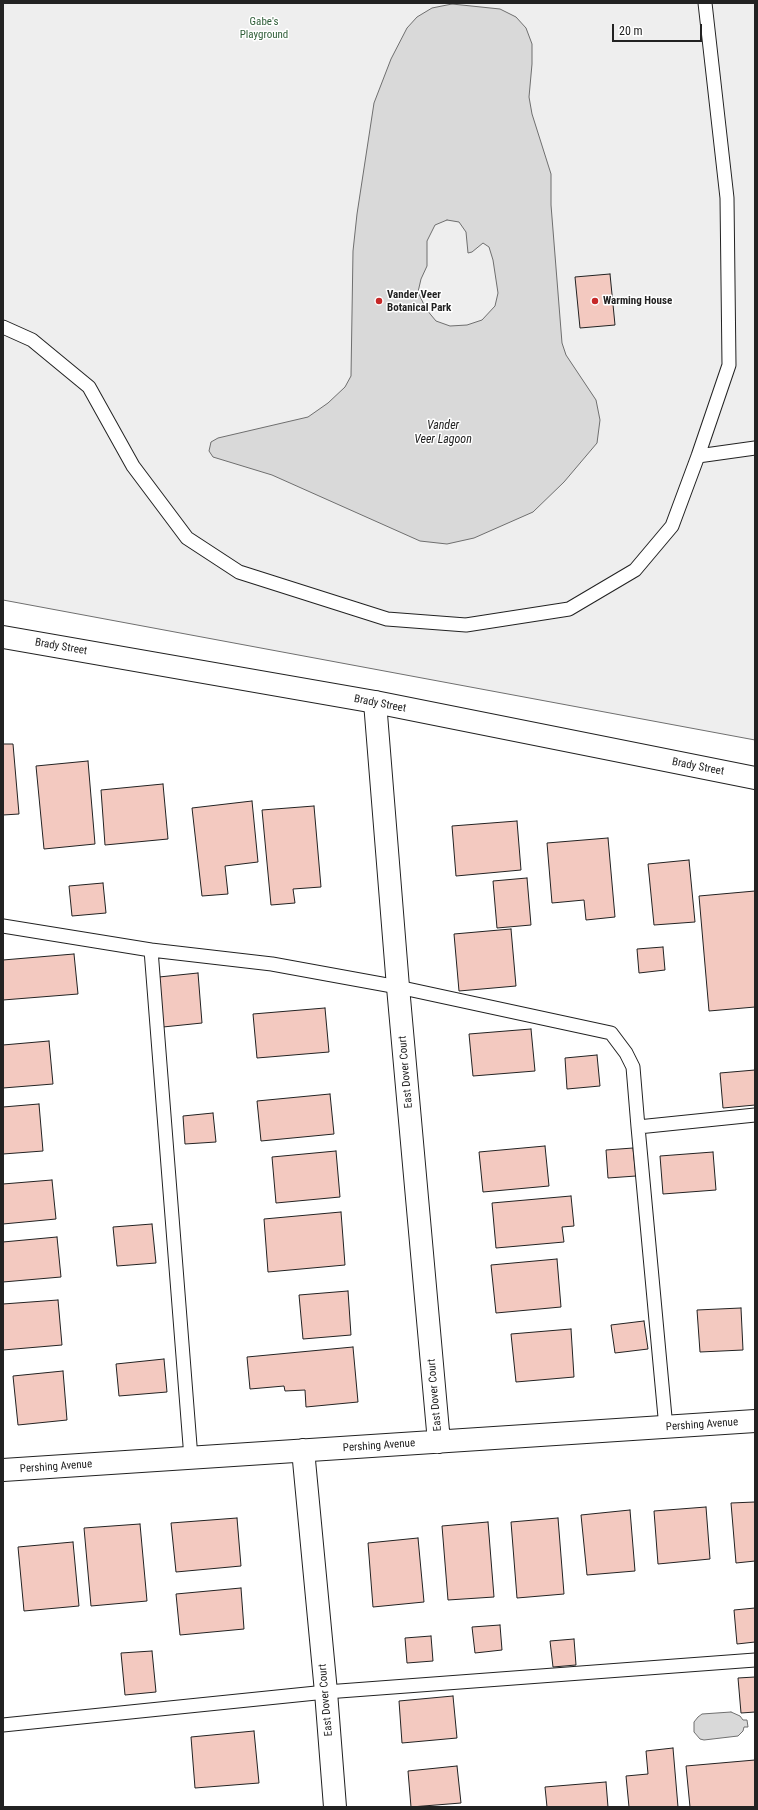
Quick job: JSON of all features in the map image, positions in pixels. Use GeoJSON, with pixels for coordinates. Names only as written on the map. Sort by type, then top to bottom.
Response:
{"type":"FeatureCollection","features":[{"type":"Feature","properties":{"kind":"main road","name":"Brady Street"},"geometry":{"type":"LineString","coordinates":[[3,637],[375,702],[755,778]]}},
{"type":"Feature","properties":{"kind":"main road","name":"East Dover Court"},"geometry":{"type":"LineString","coordinates":[[375,702],[398,987],[439,1442]]}},
{"type":"Feature","properties":{"kind":"main road","name":"Pershing Avenue"},"geometry":{"type":"LineString","coordinates":[[3,1470],[755,1421]]}},
{"type":"Feature","properties":{"kind":"main road","name":"East Dover Court"},"geometry":{"type":"LineString","coordinates":[[303,1450],[326,1692],[335,1807]]}},
{"type":"Feature","properties":{"kind":"lane"},"geometry":{"type":"LineString","coordinates":[[3,327],[32,340],[89,387],[134,466],[187,538],[238,572],[387,619],[466,625],[569,609],[635,570],[672,526],[729,365],[727,198],[705,3]]}},
{"type":"Feature","properties":{"kind":"lane"},"geometry":{"type":"LineString","coordinates":[[698,456],[755,448]]}},
{"type":"Feature","properties":{"kind":"lane"},"geometry":{"type":"LineString","coordinates":[[3,926],[151,950],[272,964],[398,987],[610,1033],[626,1053],[632,1067],[666,1428]]}},
{"type":"Feature","properties":{"kind":"lane"},"geometry":{"type":"LineString","coordinates":[[151,950],[191,1458]]}},
{"type":"Feature","properties":{"kind":"lane"},"geometry":{"type":"LineString","coordinates":[[638,1127],[755,1115]]}},
{"type":"Feature","properties":{"kind":"lane"},"geometry":{"type":"LineString","coordinates":[[3,1725],[326,1692],[755,1660]]}},
{"type":"Feature","properties":{"kind":"green space","name":"Vander Veer Botanical Park"},"geometry":{"type":"Polygon","coordinates":[[[3,3],[755,3],[755,740],[3,600],[3,3]]]}},
{"type":"Feature","properties":{"kind":"water","name":"Vander Veer Lagoon"},"geometry":{"type":"Polygon","coordinates":[[[452,4],[500,9],[516,17],[526,28],[532,44],[529,97],[532,114],[551,174],[551,205],[562,343],[566,355],[596,400],[600,420],[597,443],[564,482],[533,512],[474,538],[447,544],[420,541],[272,475],[213,457],[209,451],[211,442],[218,438],[308,417],[328,403],[345,387],[351,376],[353,251],[357,214],[374,103],[391,59],[407,28],[417,17],[432,8],[452,4]],[[447,220],[435,225],[427,241],[427,266],[421,279],[418,292],[426,309],[436,321],[450,326],[467,325],[482,320],[495,306],[498,293],[493,260],[489,247],[483,243],[472,252],[468,253],[466,232],[459,222],[447,220]]]}},
{"type":"Feature","properties":{"kind":"water"},"geometry":{"type":"Polygon","coordinates":[[[731,1712],[740,1716],[743,1720],[747,1720],[748,1727],[744,1727],[743,1731],[738,1736],[704,1740],[700,1739],[694,1732],[694,1722],[702,1714],[731,1712]]]}},
{"type":"Feature","properties":{"kind":"building","name":"Warming House"},"geometry":{"type":"Polygon","coordinates":[[[610,274],[615,325],[580,328],[575,277],[610,274]]]}},
{"type":"Feature","properties":{"kind":"building"},"geometry":{"type":"Polygon","coordinates":[[[3,744],[13,744],[19,814],[3,815],[3,744]]]}},
{"type":"Feature","properties":{"kind":"building"},"geometry":{"type":"Polygon","coordinates":[[[88,761],[95,844],[44,849],[36,766],[88,761]]]}},
{"type":"Feature","properties":{"kind":"building"},"geometry":{"type":"Polygon","coordinates":[[[163,784],[168,839],[105,845],[101,790],[163,784]]]}},
{"type":"Feature","properties":{"kind":"building"},"geometry":{"type":"Polygon","coordinates":[[[252,801],[258,862],[225,866],[228,894],[202,896],[192,808],[252,801]]]}},
{"type":"Feature","properties":{"kind":"building"},"geometry":{"type":"Polygon","coordinates":[[[314,806],[321,887],[293,889],[295,903],[271,905],[262,810],[314,806]]]}},
{"type":"Feature","properties":{"kind":"building"},"geometry":{"type":"Polygon","coordinates":[[[517,821],[521,870],[456,876],[452,826],[517,821]]]}},
{"type":"Feature","properties":{"kind":"building"},"geometry":{"type":"Polygon","coordinates":[[[608,838],[615,917],[586,920],[584,900],[552,903],[547,843],[608,838]]]}},
{"type":"Feature","properties":{"kind":"building"},"geometry":{"type":"Polygon","coordinates":[[[689,860],[695,922],[654,925],[648,864],[689,860]]]}},
{"type":"Feature","properties":{"kind":"building"},"geometry":{"type":"Polygon","coordinates":[[[527,878],[531,925],[497,928],[493,881],[527,878]]]}},
{"type":"Feature","properties":{"kind":"building"},"geometry":{"type":"Polygon","coordinates":[[[103,883],[106,913],[72,916],[69,886],[103,883]]]}},
{"type":"Feature","properties":{"kind":"building"},"geometry":{"type":"Polygon","coordinates":[[[755,891],[755,1007],[709,1011],[699,896],[755,891]]]}},
{"type":"Feature","properties":{"kind":"building"},"geometry":{"type":"Polygon","coordinates":[[[511,929],[516,986],[459,991],[454,934],[511,929]]]}},
{"type":"Feature","properties":{"kind":"building"},"geometry":{"type":"Polygon","coordinates":[[[663,947],[665,970],[639,973],[637,949],[663,947]]]}},
{"type":"Feature","properties":{"kind":"building"},"geometry":{"type":"Polygon","coordinates":[[[74,954],[78,994],[3,1000],[3,960],[74,954]]]}},
{"type":"Feature","properties":{"kind":"building"},"geometry":{"type":"Polygon","coordinates":[[[198,973],[202,1023],[163,1027],[159,977],[198,973]]]}},
{"type":"Feature","properties":{"kind":"building"},"geometry":{"type":"Polygon","coordinates":[[[325,1008],[329,1052],[257,1058],[253,1014],[325,1008]]]}},
{"type":"Feature","properties":{"kind":"building"},"geometry":{"type":"Polygon","coordinates":[[[531,1029],[535,1071],[473,1076],[469,1034],[531,1029]]]}},
{"type":"Feature","properties":{"kind":"building"},"geometry":{"type":"Polygon","coordinates":[[[49,1041],[53,1084],[3,1088],[3,1045],[49,1041]]]}},
{"type":"Feature","properties":{"kind":"building"},"geometry":{"type":"Polygon","coordinates":[[[597,1055],[600,1086],[567,1089],[565,1058],[597,1055]]]}},
{"type":"Feature","properties":{"kind":"building"},"geometry":{"type":"Polygon","coordinates":[[[755,1070],[755,1105],[723,1108],[720,1073],[755,1070]]]}},
{"type":"Feature","properties":{"kind":"building"},"geometry":{"type":"Polygon","coordinates":[[[330,1094],[334,1134],[261,1141],[257,1101],[330,1094]]]}},
{"type":"Feature","properties":{"kind":"building"},"geometry":{"type":"Polygon","coordinates":[[[39,1104],[43,1151],[3,1154],[3,1107],[39,1104]]]}},
{"type":"Feature","properties":{"kind":"building"},"geometry":{"type":"Polygon","coordinates":[[[213,1113],[216,1142],[185,1144],[183,1116],[213,1113]]]}},
{"type":"Feature","properties":{"kind":"building"},"geometry":{"type":"Polygon","coordinates":[[[545,1146],[549,1186],[483,1192],[479,1152],[545,1146]]]}},
{"type":"Feature","properties":{"kind":"building"},"geometry":{"type":"Polygon","coordinates":[[[633,1148],[636,1176],[608,1178],[606,1150],[633,1148]]]}},
{"type":"Feature","properties":{"kind":"building"},"geometry":{"type":"Polygon","coordinates":[[[336,1151],[340,1197],[276,1203],[272,1157],[336,1151]]]}},
{"type":"Feature","properties":{"kind":"building"},"geometry":{"type":"Polygon","coordinates":[[[713,1152],[716,1190],[663,1194],[660,1156],[713,1152]]]}},
{"type":"Feature","properties":{"kind":"building"},"geometry":{"type":"Polygon","coordinates":[[[52,1180],[56,1219],[3,1224],[3,1184],[52,1180]]]}},
{"type":"Feature","properties":{"kind":"building"},"geometry":{"type":"Polygon","coordinates":[[[571,1196],[574,1226],[562,1227],[564,1242],[496,1248],[492,1203],[571,1196]]]}},
{"type":"Feature","properties":{"kind":"building"},"geometry":{"type":"Polygon","coordinates":[[[341,1212],[345,1265],[268,1272],[264,1219],[341,1212]]]}},
{"type":"Feature","properties":{"kind":"building"},"geometry":{"type":"Polygon","coordinates":[[[152,1224],[156,1263],[117,1266],[113,1227],[152,1224]]]}},
{"type":"Feature","properties":{"kind":"building"},"geometry":{"type":"Polygon","coordinates":[[[57,1237],[61,1277],[3,1282],[3,1242],[57,1237]]]}},
{"type":"Feature","properties":{"kind":"building"},"geometry":{"type":"Polygon","coordinates":[[[557,1259],[561,1307],[496,1313],[491,1265],[557,1259]]]}},
{"type":"Feature","properties":{"kind":"building"},"geometry":{"type":"Polygon","coordinates":[[[348,1291],[351,1335],[303,1339],[299,1295],[348,1291]]]}},
{"type":"Feature","properties":{"kind":"building"},"geometry":{"type":"Polygon","coordinates":[[[58,1300],[62,1345],[3,1350],[3,1304],[58,1300]]]}},
{"type":"Feature","properties":{"kind":"building"},"geometry":{"type":"Polygon","coordinates":[[[741,1308],[743,1350],[700,1352],[697,1310],[741,1308]]]}},
{"type":"Feature","properties":{"kind":"building"},"geometry":{"type":"Polygon","coordinates":[[[644,1321],[648,1349],[615,1353],[611,1325],[644,1321]]]}},
{"type":"Feature","properties":{"kind":"building"},"geometry":{"type":"Polygon","coordinates":[[[571,1329],[574,1377],[516,1382],[511,1334],[571,1329]]]}},
{"type":"Feature","properties":{"kind":"building"},"geometry":{"type":"Polygon","coordinates":[[[353,1347],[358,1402],[306,1407],[305,1390],[285,1391],[284,1386],[250,1389],[247,1357],[353,1347]]]}},
{"type":"Feature","properties":{"kind":"building"},"geometry":{"type":"Polygon","coordinates":[[[164,1359],[167,1392],[119,1396],[116,1364],[164,1359]]]}},
{"type":"Feature","properties":{"kind":"building"},"geometry":{"type":"Polygon","coordinates":[[[63,1371],[67,1420],[18,1425],[13,1376],[63,1371]]]}},
{"type":"Feature","properties":{"kind":"building"},"geometry":{"type":"Polygon","coordinates":[[[755,1502],[755,1561],[736,1563],[731,1503],[755,1502]]]}},
{"type":"Feature","properties":{"kind":"building"},"geometry":{"type":"Polygon","coordinates":[[[706,1507],[710,1559],[658,1564],[654,1511],[706,1507]]]}},
{"type":"Feature","properties":{"kind":"building"},"geometry":{"type":"Polygon","coordinates":[[[630,1510],[635,1571],[587,1575],[581,1515],[630,1510]]]}},
{"type":"Feature","properties":{"kind":"building"},"geometry":{"type":"Polygon","coordinates":[[[237,1518],[241,1566],[176,1572],[171,1523],[237,1518]]]}},
{"type":"Feature","properties":{"kind":"building"},"geometry":{"type":"Polygon","coordinates":[[[558,1518],[564,1594],[517,1598],[511,1522],[558,1518]]]}},
{"type":"Feature","properties":{"kind":"building"},"geometry":{"type":"Polygon","coordinates":[[[488,1522],[494,1597],[448,1600],[442,1526],[488,1522]]]}},
{"type":"Feature","properties":{"kind":"building"},"geometry":{"type":"Polygon","coordinates":[[[140,1524],[147,1601],[91,1606],[84,1528],[140,1524]]]}},
{"type":"Feature","properties":{"kind":"building"},"geometry":{"type":"Polygon","coordinates":[[[418,1538],[424,1602],[373,1607],[368,1543],[418,1538]]]}},
{"type":"Feature","properties":{"kind":"building"},"geometry":{"type":"Polygon","coordinates":[[[73,1542],[79,1606],[24,1611],[18,1547],[73,1542]]]}},
{"type":"Feature","properties":{"kind":"building"},"geometry":{"type":"Polygon","coordinates":[[[241,1588],[244,1629],[180,1635],[176,1594],[241,1588]]]}},
{"type":"Feature","properties":{"kind":"building"},"geometry":{"type":"Polygon","coordinates":[[[755,1608],[755,1642],[737,1644],[734,1610],[755,1608]]]}},
{"type":"Feature","properties":{"kind":"building"},"geometry":{"type":"Polygon","coordinates":[[[500,1625],[502,1650],[475,1653],[472,1627],[500,1625]]]}},
{"type":"Feature","properties":{"kind":"building"},"geometry":{"type":"Polygon","coordinates":[[[431,1636],[433,1661],[407,1663],[405,1638],[431,1636]]]}},
{"type":"Feature","properties":{"kind":"building"},"geometry":{"type":"Polygon","coordinates":[[[574,1639],[576,1665],[553,1667],[550,1641],[574,1639]]]}},
{"type":"Feature","properties":{"kind":"building"},"geometry":{"type":"Polygon","coordinates":[[[152,1651],[156,1692],[125,1695],[121,1653],[152,1651]]]}},
{"type":"Feature","properties":{"kind":"building"},"geometry":{"type":"Polygon","coordinates":[[[755,1677],[755,1712],[741,1713],[738,1678],[755,1677]]]}},
{"type":"Feature","properties":{"kind":"building"},"geometry":{"type":"Polygon","coordinates":[[[453,1696],[457,1738],[402,1743],[399,1701],[453,1696]]]}},
{"type":"Feature","properties":{"kind":"building"},"geometry":{"type":"Polygon","coordinates":[[[254,1731],[259,1783],[195,1788],[191,1737],[254,1731]]]}},
{"type":"Feature","properties":{"kind":"building"},"geometry":{"type":"Polygon","coordinates":[[[673,1748],[678,1807],[629,1807],[626,1776],[648,1774],[646,1751],[673,1748]]]}},
{"type":"Feature","properties":{"kind":"building"},"geometry":{"type":"Polygon","coordinates":[[[755,1760],[755,1807],[690,1807],[686,1766],[755,1760]]]}},
{"type":"Feature","properties":{"kind":"building"},"geometry":{"type":"Polygon","coordinates":[[[457,1766],[461,1803],[411,1807],[408,1771],[457,1766]]]}},
{"type":"Feature","properties":{"kind":"building"},"geometry":{"type":"Polygon","coordinates":[[[606,1782],[608,1807],[547,1807],[545,1787],[606,1782]]]}},
{"type":"Feature","properties":{"kind":"place","name":"Vander Veer Botanical Park"},"geometry":{"type":"Point","coordinates":[379,301]}},
{"type":"Feature","properties":{"kind":"place","name":"Warming House"},"geometry":{"type":"Point","coordinates":[595,301]}},
{"type":"Feature","properties":{"kind":"park label","name":"Gabe's Playground"},"geometry":{"type":"Point","coordinates":[264,28]}}]}
